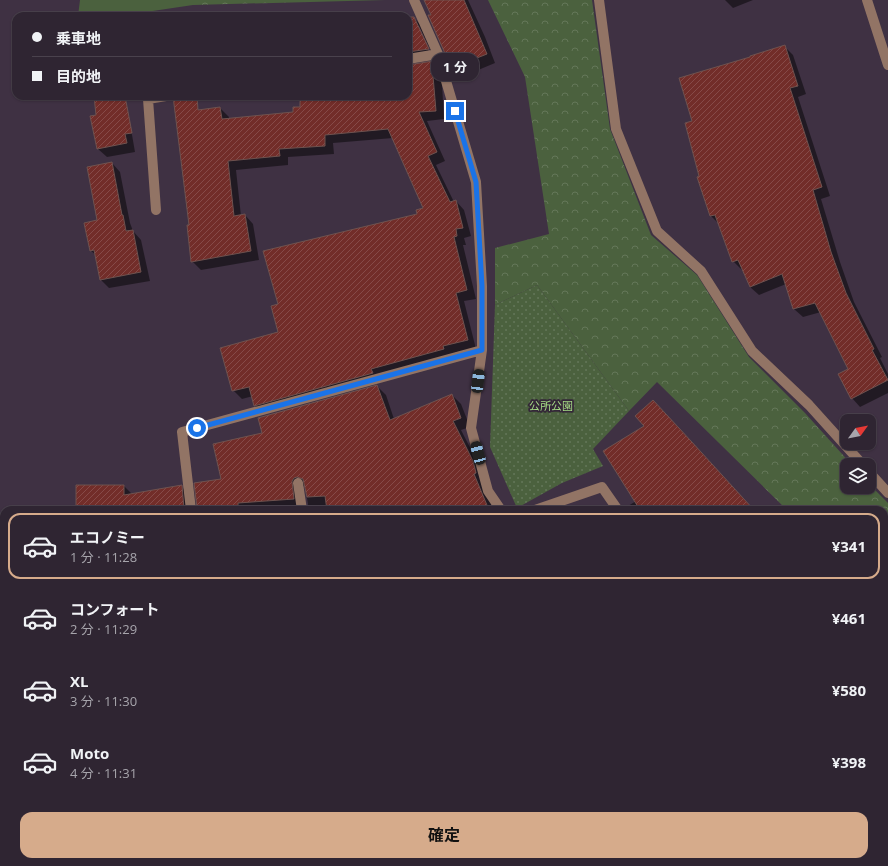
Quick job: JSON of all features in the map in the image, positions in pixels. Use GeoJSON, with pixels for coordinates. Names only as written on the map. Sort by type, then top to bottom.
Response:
{"type":"FeatureCollection","features":[{"type":"Feature","properties":{"kind":"street"},"geometry":{"type":"LineString","coordinates":[[414,0],[438,54],[476,182],[482,286],[482,350],[471,428],[488,491],[498,506]]}},
{"type":"Feature","properties":{"kind":"street"},"geometry":{"type":"LineString","coordinates":[[599,0],[616,128],[657,231],[702,271],[752,351],[809,405],[857,458]]}},
{"type":"Feature","properties":{"kind":"street"},"geometry":{"type":"LineString","coordinates":[[867,0],[888,65]]}},
{"type":"Feature","properties":{"kind":"street"},"geometry":{"type":"LineString","coordinates":[[412,58],[438,54]]}},
{"type":"Feature","properties":{"kind":"street"},"geometry":{"type":"LineString","coordinates":[[148,100],[156,210]]}},
{"type":"Feature","properties":{"kind":"street"},"geometry":{"type":"LineString","coordinates":[[191,506],[182,432],[482,350]]}},
{"type":"Feature","properties":{"kind":"street"},"geometry":{"type":"LineString","coordinates":[[876,480],[888,493]]}},
{"type":"Feature","properties":{"kind":"street"},"geometry":{"type":"LineString","coordinates":[[298,483],[301,506]]}},
{"type":"Feature","properties":{"kind":"street"},"geometry":{"type":"LineString","coordinates":[[547,506],[602,487],[615,506]]}},
{"type":"Feature","properties":{"kind":"green space"},"geometry":{"type":"Polygon","coordinates":[[[80,0],[193,0],[193,5],[146,12],[78,12],[80,0]]]}},
{"type":"Feature","properties":{"kind":"green space"},"geometry":{"type":"Polygon","coordinates":[[[193,0],[385,0],[193,5],[193,0]]]}},
{"type":"Feature","properties":{"kind":"green space"},"geometry":{"type":"Polygon","coordinates":[[[488,0],[592,0],[610,129],[651,235],[697,275],[749,357],[805,413],[846,458],[840,458],[840,494],[876,494],[876,491],[888,503],[888,506],[783,506],[657,382],[629,411],[537,285],[495,305],[495,248],[549,234],[525,77],[488,0]]]}},
{"type":"Feature","properties":{"kind":"green space","name":"公所公園"},"geometry":{"type":"Polygon","coordinates":[[[537,285],[629,411],[593,449],[603,466],[562,483],[521,506],[516,506],[490,447],[495,305],[537,285]]]}},
{"type":"Feature","properties":{"kind":"building"},"geometry":{"type":"Polygon","coordinates":[[[424,0],[464,0],[487,54],[449,69],[444,51],[428,15],[431,15],[424,0]]]}},
{"type":"Feature","properties":{"kind":"building"},"geometry":{"type":"Polygon","coordinates":[[[412,17],[414,17],[429,49],[412,51],[412,17]]]}},
{"type":"Feature","properties":{"kind":"building"},"geometry":{"type":"Polygon","coordinates":[[[785,45],[798,86],[790,88],[822,187],[813,190],[831,252],[846,293],[874,349],[872,350],[888,380],[851,399],[838,374],[848,369],[815,303],[793,309],[782,274],[750,287],[738,260],[732,262],[715,215],[710,216],[697,177],[699,176],[685,123],[692,121],[679,78],[785,45]]]}},
{"type":"Feature","properties":{"kind":"building"},"geometry":{"type":"Polygon","coordinates":[[[433,61],[437,74],[433,76],[436,111],[419,112],[437,152],[428,156],[450,202],[456,200],[463,228],[456,229],[457,236],[454,237],[467,290],[456,293],[468,340],[443,346],[444,349],[371,369],[373,373],[254,406],[249,387],[232,391],[220,348],[278,332],[271,306],[278,304],[263,251],[417,214],[416,210],[423,208],[388,129],[325,135],[325,146],[279,149],[280,156],[228,161],[234,216],[245,214],[251,251],[191,262],[187,225],[189,225],[173,100],[197,100],[198,110],[220,107],[222,119],[293,112],[293,107],[300,107],[300,100],[412,100],[412,64],[433,61]]]}},
{"type":"Feature","properties":{"kind":"building"},"geometry":{"type":"Polygon","coordinates":[[[94,100],[126,100],[132,133],[125,134],[127,143],[97,149],[90,116],[96,115],[94,100]]]}},
{"type":"Feature","properties":{"kind":"building"},"geometry":{"type":"Polygon","coordinates":[[[112,162],[126,231],[133,230],[141,272],[100,280],[94,250],[90,251],[84,223],[97,220],[87,167],[112,162]]]}},
{"type":"Feature","properties":{"kind":"building"},"geometry":{"type":"Polygon","coordinates":[[[377,385],[390,420],[452,394],[461,418],[453,421],[473,461],[476,473],[474,474],[487,506],[326,506],[325,496],[307,497],[303,479],[297,477],[292,481],[294,499],[238,503],[238,506],[197,506],[194,483],[221,479],[213,444],[262,433],[258,418],[377,385]]]}},
{"type":"Feature","properties":{"kind":"building"},"geometry":{"type":"Polygon","coordinates":[[[653,400],[750,506],[637,506],[603,451],[644,426],[635,416],[653,400]]]}},
{"type":"Feature","properties":{"kind":"building"},"geometry":{"type":"Polygon","coordinates":[[[76,485],[124,485],[124,495],[182,485],[184,506],[76,506],[76,485]]]}},
{"type":"Feature","properties":{"kind":"route"},"geometry":{"type":"LineString","coordinates":[[197,428],[482,350],[482,286],[476,182],[455,111]]}}]}
